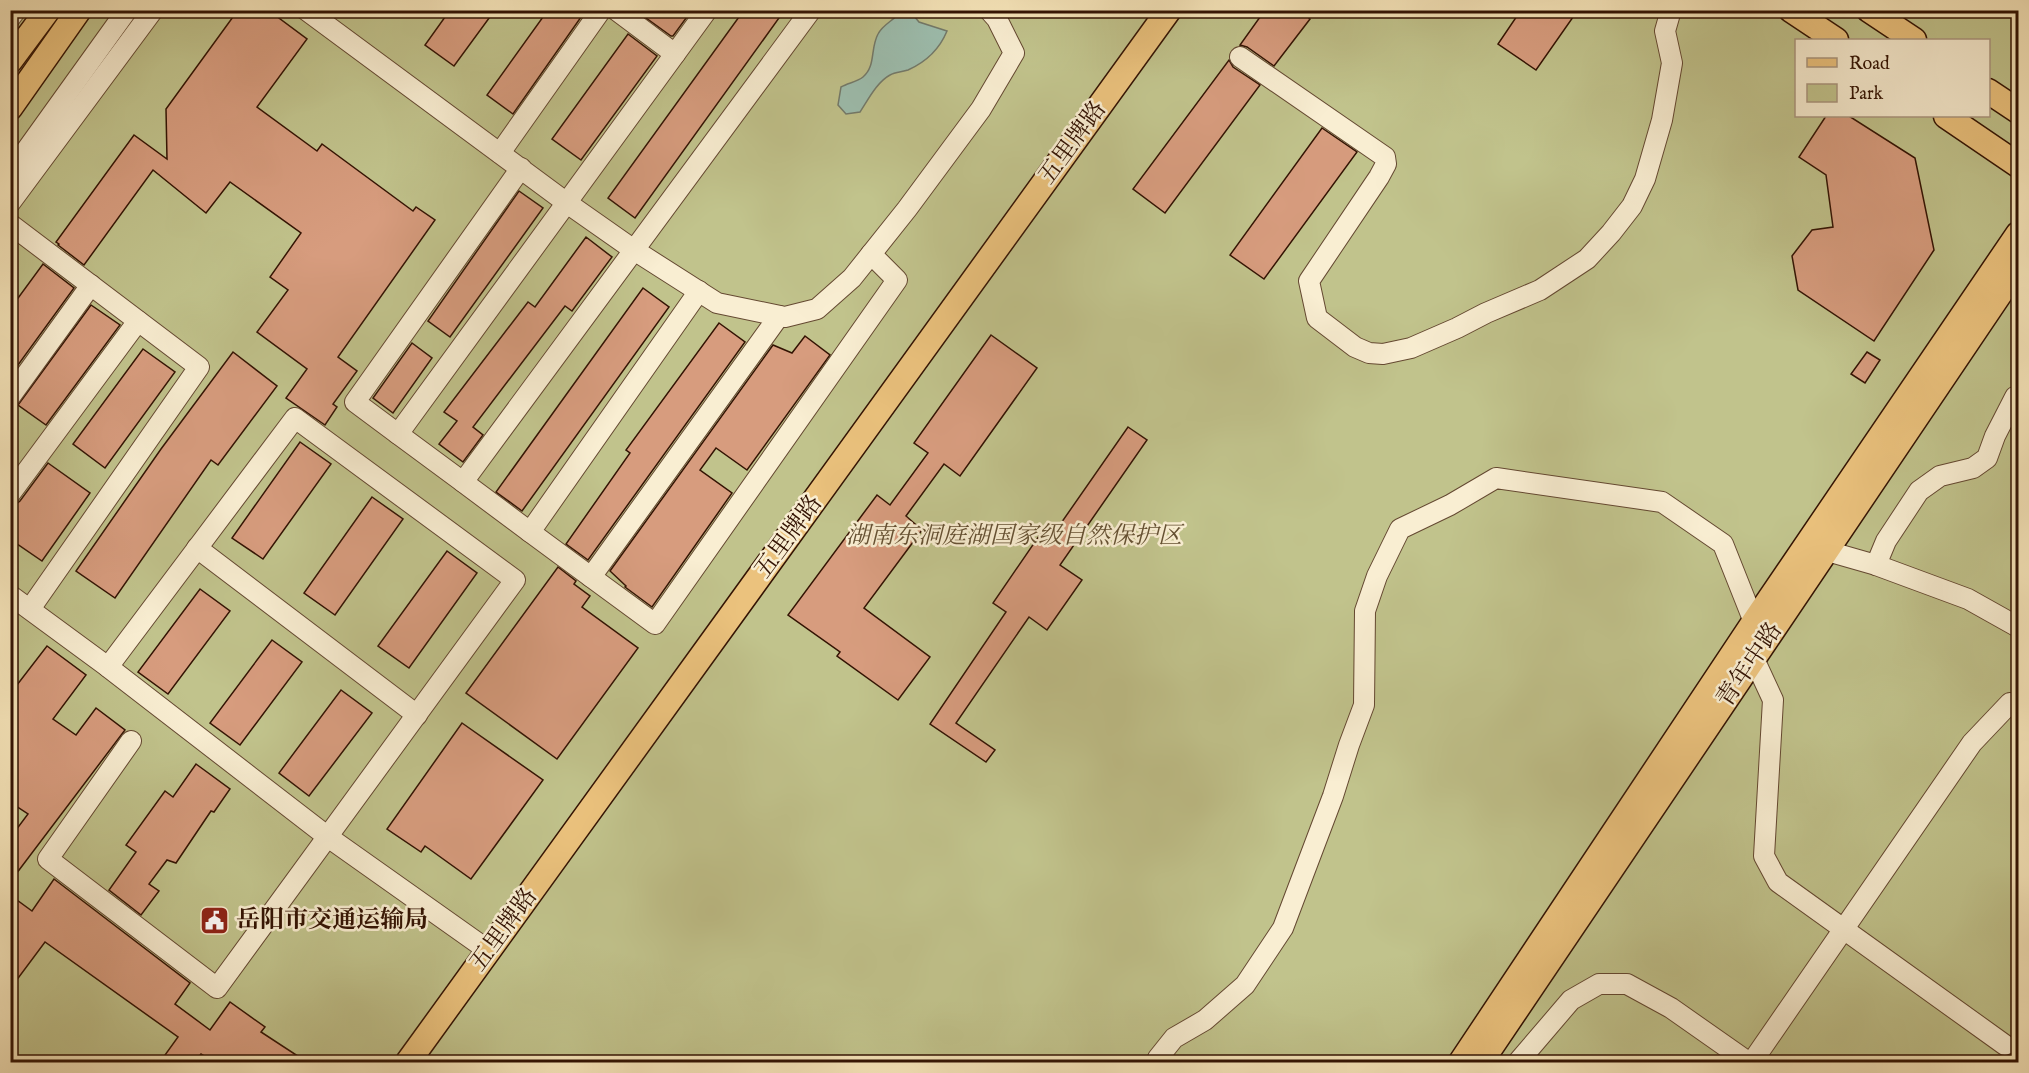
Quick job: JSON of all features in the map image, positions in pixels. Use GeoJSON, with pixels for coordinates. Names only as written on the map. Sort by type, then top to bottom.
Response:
{"type":"FeatureCollection","features":[{"type":"Feature","properties":{"kind":"main road"},"geometry":{"type":"LineString","coordinates":[[10,61],[48,10]]}},
{"type":"Feature","properties":{"kind":"main road"},"geometry":{"type":"LineString","coordinates":[[10,108],[80,10]]}},
{"type":"Feature","properties":{"kind":"main road","name":"五里牌路"},"geometry":{"type":"LineString","coordinates":[[408,1062],[1169,10]]}},
{"type":"Feature","properties":{"kind":"main road","name":"五里牌路"},"geometry":{"type":"LineString","coordinates":[[428,1062],[1187,10]]}},
{"type":"Feature","properties":{"kind":"main road"},"geometry":{"type":"LineString","coordinates":[[1791,10],[1834,39]]}},
{"type":"Feature","properties":{"kind":"main road"},"geometry":{"type":"LineString","coordinates":[[1869,10],[1912,39]]}},
{"type":"Feature","properties":{"kind":"main road"},"geometry":{"type":"LineString","coordinates":[[1990,92],[2019,111]]}},
{"type":"Feature","properties":{"kind":"main road"},"geometry":{"type":"LineString","coordinates":[[1947,117],[2019,165]]}},
{"type":"Feature","properties":{"kind":"main road"},"geometry":{"type":"LineString","coordinates":[[1461,1062],[1754,622],[2019,234]]}},
{"type":"Feature","properties":{"kind":"main road","name":"青年中路"},"geometry":{"type":"LineString","coordinates":[[1481,1062],[2019,267]]}},
{"type":"Feature","properties":{"kind":"street"},"geometry":{"type":"LineString","coordinates":[[10,18],[16,10]]}},
{"type":"Feature","properties":{"kind":"street"},"geometry":{"type":"LineString","coordinates":[[10,173],[127,10]]}},
{"type":"Feature","properties":{"kind":"street"},"geometry":{"type":"LineString","coordinates":[[10,203],[153,10]]}},
{"type":"Feature","properties":{"kind":"street"},"geometry":{"type":"LineString","coordinates":[[306,10],[634,250],[717,303],[785,317],[817,309],[852,278],[907,209],[981,109],[1014,53],[996,19],[988,10]]}},
{"type":"Feature","properties":{"kind":"street"},"geometry":{"type":"LineString","coordinates":[[500,153],[601,10]]}},
{"type":"Feature","properties":{"kind":"street"},"geometry":{"type":"LineString","coordinates":[[616,10],[675,54]]}},
{"type":"Feature","properties":{"kind":"street"},"geometry":{"type":"LineString","coordinates":[[398,434],[707,10]]}},
{"type":"Feature","properties":{"kind":"street"},"geometry":{"type":"LineString","coordinates":[[463,482],[811,10]]}},
{"type":"Feature","properties":{"kind":"street"},"geometry":{"type":"LineString","coordinates":[[1240,57],[1385,157],[1386,164],[1379,177],[1309,281],[1317,318],[1355,347],[1369,353],[1383,354],[1411,348],[1540,290],[1587,259],[1611,233],[1632,206],[1645,179],[1662,120],[1672,63],[1665,30],[1671,10]]}},
{"type":"Feature","properties":{"kind":"street"},"geometry":{"type":"LineString","coordinates":[[521,168],[355,402],[655,624],[897,280],[871,254]]}},
{"type":"Feature","properties":{"kind":"street"},"geometry":{"type":"LineString","coordinates":[[10,224],[199,367],[30,609]]}},
{"type":"Feature","properties":{"kind":"street"},"geometry":{"type":"LineString","coordinates":[[10,397],[91,285]]}},
{"type":"Feature","properties":{"kind":"street"},"geometry":{"type":"LineString","coordinates":[[530,532],[699,291]]}},
{"type":"Feature","properties":{"kind":"street"},"geometry":{"type":"LineString","coordinates":[[591,577],[779,316]]}},
{"type":"Feature","properties":{"kind":"street"},"geometry":{"type":"LineString","coordinates":[[10,494],[138,321]]}},
{"type":"Feature","properties":{"kind":"street"},"geometry":{"type":"LineString","coordinates":[[1876,565],[1886,541],[1919,491],[1940,477],[1973,468],[1987,458],[1995,436],[2015,398],[2019,397]]}},
{"type":"Feature","properties":{"kind":"street"},"geometry":{"type":"LineString","coordinates":[[108,667],[295,418],[515,580],[217,988],[48,859],[131,741]]}},
{"type":"Feature","properties":{"kind":"street"},"geometry":{"type":"LineString","coordinates":[[1156,1062],[1174,1038],[1205,1020],[1245,985],[1283,928],[1333,796],[1364,705],[1365,611],[1377,576],[1400,529],[1450,504],[1496,477],[1662,502],[1723,544],[1754,622]]}},
{"type":"Feature","properties":{"kind":"street"},"geometry":{"type":"LineString","coordinates":[[197,548],[417,714]]}},
{"type":"Feature","properties":{"kind":"street"},"geometry":{"type":"LineString","coordinates":[[1827,550],[1876,565],[1968,599],[2019,627]]}},
{"type":"Feature","properties":{"kind":"street"},"geometry":{"type":"LineString","coordinates":[[10,595],[108,667],[328,837],[489,951]]}},
{"type":"Feature","properties":{"kind":"street"},"geometry":{"type":"LineString","coordinates":[[1754,659],[1773,700],[1764,856],[1778,882],[2005,1045]]}},
{"type":"Feature","properties":{"kind":"street"},"geometry":{"type":"LineString","coordinates":[[1518,1062],[1571,1000],[1599,984],[1627,984],[1671,1008],[1750,1062],[1972,743],[2010,703]]}},
{"type":"Feature","properties":{"kind":"green space","name":"湖南东洞庭湖国家级自然保护区"},"geometry":{"type":"Polygon","coordinates":[[[10,11],[2018,11],[2018,1062],[11,1062],[10,11]]]}},
{"type":"Feature","properties":{"kind":"shaded area"},"geometry":{"type":"Polygon","coordinates":[[[901,11],[910,11],[919,22],[947,31],[944,37],[936,49],[921,63],[885,78],[860,112],[846,114],[838,105],[841,87],[861,79],[867,73],[878,34],[901,11]]]}},
{"type":"Feature","properties":{"kind":"building"},"geometry":{"type":"Polygon","coordinates":[[[238,10],[268,10],[307,39],[257,107],[317,151],[322,144],[413,211],[416,207],[435,220],[338,357],[357,371],[333,404],[337,407],[325,425],[286,398],[307,369],[257,332],[288,290],[270,277],[301,233],[230,182],[206,213],[153,170],[84,265],[56,242],[134,135],[167,159],[166,109],[238,10]]]}},
{"type":"Feature","properties":{"kind":"building"},"geometry":{"type":"Polygon","coordinates":[[[450,10],[495,10],[454,66],[425,45],[450,10]]]}},
{"type":"Feature","properties":{"kind":"building"},"geometry":{"type":"Polygon","coordinates":[[[548,10],[586,10],[513,114],[487,95],[548,10]]]}},
{"type":"Feature","properties":{"kind":"building"},"geometry":{"type":"Polygon","coordinates":[[[645,10],[692,10],[671,36],[642,15],[645,10]]]}},
{"type":"Feature","properties":{"kind":"building"},"geometry":{"type":"Polygon","coordinates":[[[744,10],[769,10],[779,18],[635,218],[608,198],[744,10]]]}},
{"type":"Feature","properties":{"kind":"building"},"geometry":{"type":"Polygon","coordinates":[[[1265,10],[1299,10],[1310,19],[1274,66],[1247,47],[1240,45],[1265,10]]]}},
{"type":"Feature","properties":{"kind":"building"},"geometry":{"type":"Polygon","coordinates":[[[1521,10],[1578,10],[1536,70],[1498,44],[1521,10]]]}},
{"type":"Feature","properties":{"kind":"building"},"geometry":{"type":"Polygon","coordinates":[[[628,34],[657,56],[581,160],[552,139],[628,34]]]}},
{"type":"Feature","properties":{"kind":"building"},"geometry":{"type":"Polygon","coordinates":[[[1229,60],[1233,67],[1260,85],[1165,213],[1133,189],[1229,60]]]}},
{"type":"Feature","properties":{"kind":"building"},"geometry":{"type":"Polygon","coordinates":[[[1825,117],[1851,117],[1915,158],[1934,250],[1874,341],[1798,290],[1792,256],[1812,230],[1833,227],[1826,175],[1799,157],[1825,117]]]}},
{"type":"Feature","properties":{"kind":"building"},"geometry":{"type":"Polygon","coordinates":[[[1322,128],[1357,152],[1264,279],[1230,255],[1322,128]]]}},
{"type":"Feature","properties":{"kind":"building"},"geometry":{"type":"Polygon","coordinates":[[[519,191],[543,208],[450,337],[428,321],[519,191]]]}},
{"type":"Feature","properties":{"kind":"building"},"geometry":{"type":"Polygon","coordinates":[[[586,237],[612,257],[572,311],[565,306],[473,427],[483,435],[463,462],[439,444],[457,421],[444,412],[528,302],[535,307],[586,237]]]}},
{"type":"Feature","properties":{"kind":"building"},"geometry":{"type":"Polygon","coordinates":[[[43,264],[74,288],[10,376],[10,309],[43,264]]]}},
{"type":"Feature","properties":{"kind":"building"},"geometry":{"type":"Polygon","coordinates":[[[643,288],[669,307],[522,511],[496,492],[643,288]]]}},
{"type":"Feature","properties":{"kind":"building"},"geometry":{"type":"Polygon","coordinates":[[[91,305],[120,325],[46,425],[18,405],[91,305]]]}},
{"type":"Feature","properties":{"kind":"building"},"geometry":{"type":"Polygon","coordinates":[[[719,323],[745,342],[588,560],[566,544],[630,453],[626,450],[719,323]]]}},
{"type":"Feature","properties":{"kind":"building"},"geometry":{"type":"Polygon","coordinates":[[[991,335],[1037,368],[960,476],[944,464],[906,516],[922,530],[864,608],[930,657],[898,700],[837,656],[840,652],[788,615],[877,495],[890,505],[928,453],[914,443],[991,335]]]}},
{"type":"Feature","properties":{"kind":"building"},"geometry":{"type":"Polygon","coordinates":[[[805,336],[830,355],[747,470],[716,448],[700,470],[732,493],[652,607],[625,587],[610,571],[773,345],[792,353],[805,336]]]}},
{"type":"Feature","properties":{"kind":"building"},"geometry":{"type":"Polygon","coordinates":[[[412,343],[432,358],[393,413],[373,398],[412,343]]]}},
{"type":"Feature","properties":{"kind":"building"},"geometry":{"type":"Polygon","coordinates":[[[143,349],[175,372],[105,468],[73,444],[143,349]]]}},
{"type":"Feature","properties":{"kind":"building"},"geometry":{"type":"Polygon","coordinates":[[[233,352],[277,386],[218,465],[211,460],[115,598],[76,571],[161,449],[233,352]]]}},
{"type":"Feature","properties":{"kind":"building"},"geometry":{"type":"Polygon","coordinates":[[[1867,352],[1880,360],[1865,383],[1851,374],[1867,352]]]}},
{"type":"Feature","properties":{"kind":"building"},"geometry":{"type":"Polygon","coordinates":[[[1128,427],[1147,440],[1060,565],[1082,580],[1047,630],[1029,617],[956,723],[995,750],[986,762],[930,724],[1006,612],[993,603],[1041,533],[1050,539],[1128,427]]]}},
{"type":"Feature","properties":{"kind":"building"},"geometry":{"type":"Polygon","coordinates":[[[300,442],[331,464],[263,559],[232,538],[300,442]]]}},
{"type":"Feature","properties":{"kind":"building"},"geometry":{"type":"Polygon","coordinates":[[[48,463],[90,493],[42,561],[10,539],[10,509],[20,501],[48,463]]]}},
{"type":"Feature","properties":{"kind":"building"},"geometry":{"type":"Polygon","coordinates":[[[372,497],[403,519],[335,615],[304,593],[372,497]]]}},
{"type":"Feature","properties":{"kind":"building"},"geometry":{"type":"Polygon","coordinates":[[[447,551],[477,573],[409,668],[378,646],[447,551]]]}},
{"type":"Feature","properties":{"kind":"building"},"geometry":{"type":"Polygon","coordinates":[[[558,567],[576,581],[574,584],[590,596],[582,607],[638,648],[557,759],[466,693],[558,567]]]}},
{"type":"Feature","properties":{"kind":"building"},"geometry":{"type":"Polygon","coordinates":[[[200,589],[230,611],[168,694],[138,672],[200,589]]]}},
{"type":"Feature","properties":{"kind":"building"},"geometry":{"type":"Polygon","coordinates":[[[272,640],[302,662],[240,745],[210,723],[272,640]]]}},
{"type":"Feature","properties":{"kind":"building"},"geometry":{"type":"Polygon","coordinates":[[[47,646],[86,675],[53,719],[76,735],[96,708],[125,730],[10,882],[10,838],[28,814],[10,802],[10,694],[47,646]]]}},
{"type":"Feature","properties":{"kind":"building"},"geometry":{"type":"Polygon","coordinates":[[[341,690],[372,713],[309,796],[279,773],[341,690]]]}},
{"type":"Feature","properties":{"kind":"building"},"geometry":{"type":"Polygon","coordinates":[[[462,723],[543,780],[471,879],[425,846],[421,852],[387,829],[462,723]]]}},
{"type":"Feature","properties":{"kind":"building"},"geometry":{"type":"Polygon","coordinates":[[[196,764],[230,789],[214,812],[211,811],[176,863],[167,860],[149,884],[159,891],[141,915],[109,890],[136,852],[126,845],[165,791],[173,797],[196,764]]]}},
{"type":"Feature","properties":{"kind":"building"},"geometry":{"type":"Polygon","coordinates":[[[54,879],[190,983],[175,1004],[210,1030],[230,1002],[265,1027],[261,1032],[307,1062],[214,1062],[201,1054],[195,1062],[160,1062],[178,1037],[45,942],[10,989],[10,895],[32,911],[54,879]]]}},
{"type":"Feature","properties":{"kind":"place","name":"岳阳市交通运输局"},"geometry":{"type":"Point","coordinates":[215,920]}}]}
